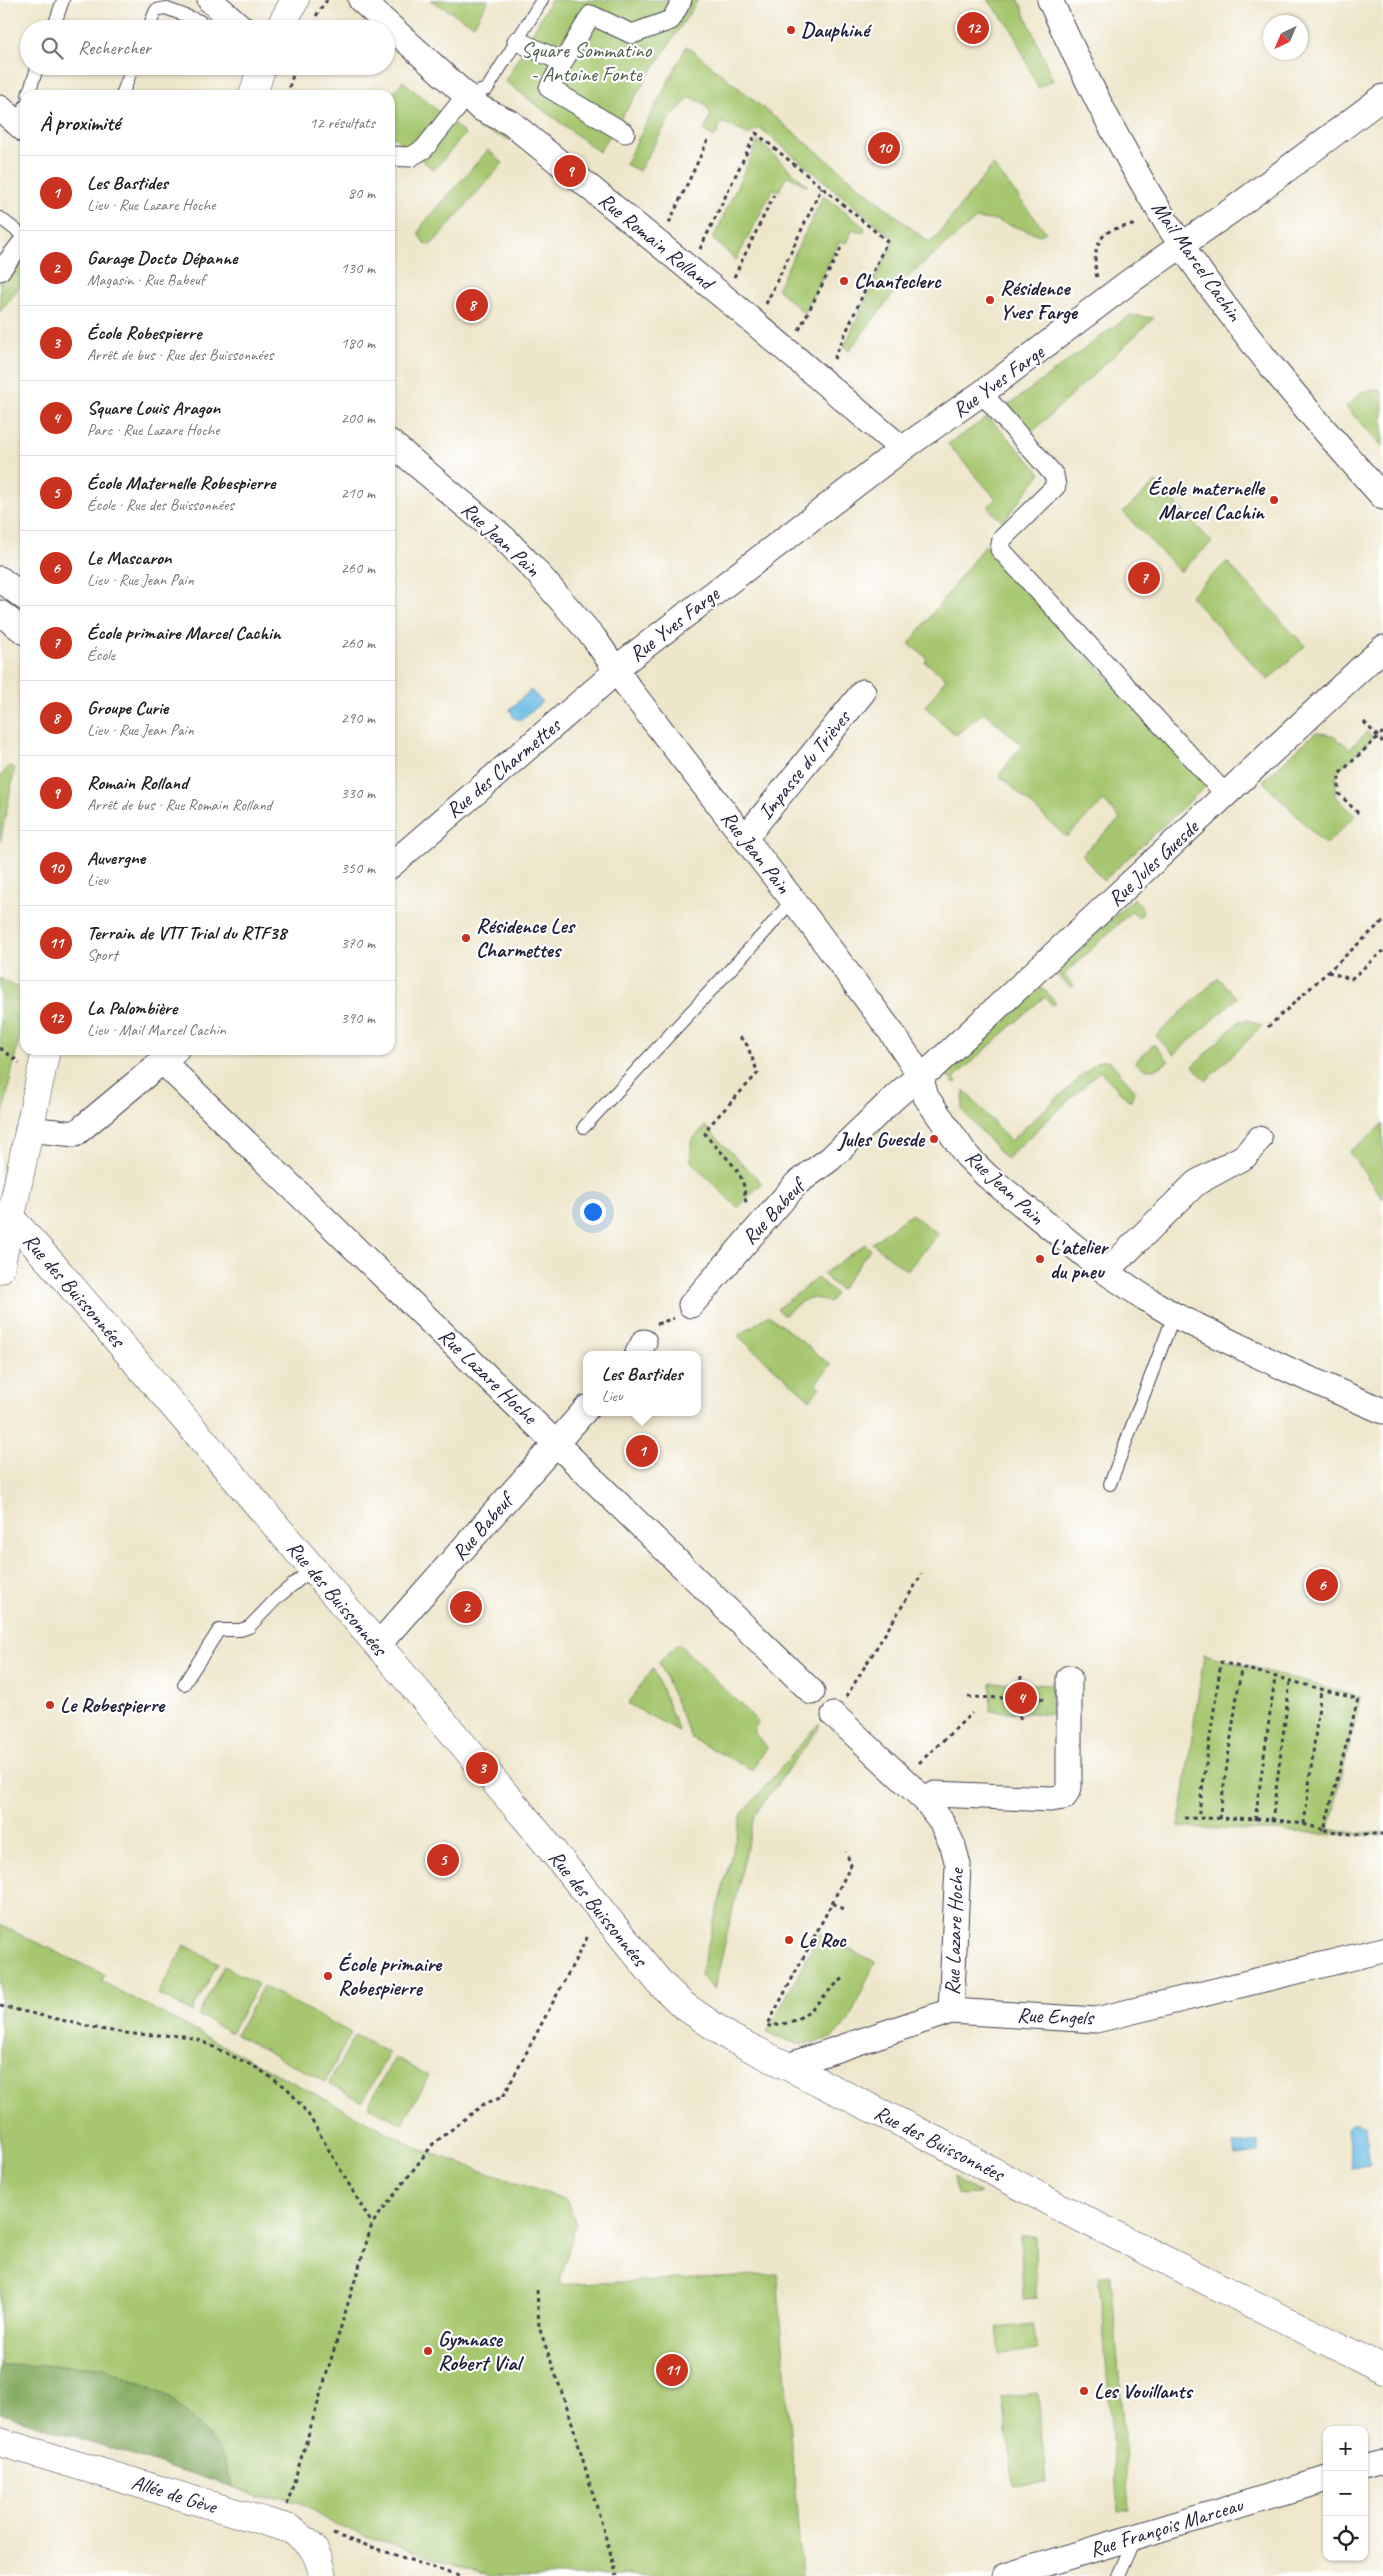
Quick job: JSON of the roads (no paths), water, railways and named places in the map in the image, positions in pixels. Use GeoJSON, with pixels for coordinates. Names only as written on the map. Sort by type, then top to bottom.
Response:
{"type":"FeatureCollection","features":[{"type":"Feature","properties":{"kind":"street"},"geometry":{"type":"LineString","coordinates":[[284,20],[295,0]]}},
{"type":"Feature","properties":{"kind":"street","name":"Rue Romain Rolland"},"geometry":{"type":"LineString","coordinates":[[361,0],[384,20]]}},
{"type":"Feature","properties":{"kind":"street"},"geometry":{"type":"LineString","coordinates":[[625,133],[549,88],[594,8],[632,34],[671,20],[682,0]]}},
{"type":"Feature","properties":{"kind":"street","name":"Mail Marcel Cachin"},"geometry":{"type":"LineString","coordinates":[[1050,0],[1102,112],[1182,245],[1313,418],[1383,497]]}},
{"type":"Feature","properties":{"kind":"street"},"geometry":{"type":"LineString","coordinates":[[205,11],[224,20]]}},
{"type":"Feature","properties":{"kind":"street","name":"Rue Romain Rolland"},"geometry":{"type":"LineString","coordinates":[[395,30],[480,108],[511,123],[593,189],[743,313],[902,449]]}},
{"type":"Feature","properties":{"kind":"street"},"geometry":{"type":"LineString","coordinates":[[517,41],[563,62]]}},
{"type":"Feature","properties":{"kind":"street"},"geometry":{"type":"LineString","coordinates":[[255,90],[259,75]]}},
{"type":"Feature","properties":{"kind":"street"},"geometry":{"type":"LineString","coordinates":[[395,156],[410,157],[424,150],[466,96]]}},
{"type":"Feature","properties":{"kind":"street","name":"Rue Yves Farge"},"geometry":{"type":"LineString","coordinates":[[610,677],[627,660],[902,449],[982,393],[1383,97]]}},
{"type":"Feature","properties":{"kind":"street"},"geometry":{"type":"LineString","coordinates":[[0,271],[20,245]]}},
{"type":"Feature","properties":{"kind":"street"},"geometry":{"type":"LineString","coordinates":[[982,393],[1054,475],[1056,486],[1002,539],[1000,549],[1226,795]]}},
{"type":"Feature","properties":{"kind":"street","name":"Rue Jean Pain"},"geometry":{"type":"LineString","coordinates":[[395,446],[504,538],[528,562],[594,638],[610,677],[745,838],[792,899],[892,1033],[920,1075],[926,1097],[968,1156],[987,1176],[1106,1272],[1174,1315],[1294,1372],[1383,1411]]}},
{"type":"Feature","properties":{"kind":"street"},"geometry":{"type":"LineString","coordinates":[[0,580],[20,594]]}},
{"type":"Feature","properties":{"kind":"street"},"geometry":{"type":"LineString","coordinates":[[0,613],[20,628]]}},
{"type":"Feature","properties":{"kind":"street","name":"Rue Jules Guesde"},"geometry":{"type":"LineString","coordinates":[[920,1075],[932,1068],[1383,648]]}},
{"type":"Feature","properties":{"kind":"street","name":"Rue des Charmettes"},"geometry":{"type":"LineString","coordinates":[[395,862],[610,677]]}},
{"type":"Feature","properties":{"kind":"street","name":"Impasse du Trièves"},"geometry":{"type":"LineString","coordinates":[[745,838],[863,692]]}},
{"type":"Feature","properties":{"kind":"street"},"geometry":{"type":"LineString","coordinates":[[0,1269],[5,1214],[28,1129],[45,1055]]}},
{"type":"Feature","properties":{"kind":"street"},"geometry":{"type":"LineString","coordinates":[[28,1129],[75,1134],[169,1056]]}},
{"type":"Feature","properties":{"kind":"street","name":"Rue Lazare Hoche"},"geometry":{"type":"LineString","coordinates":[[169,1056],[556,1442],[626,1515],[812,1692]]}},
{"type":"Feature","properties":{"kind":"street","name":"Rue Babeuf"},"geometry":{"type":"LineString","coordinates":[[691,1305],[797,1183],[830,1160],[920,1075]]}},
{"type":"Feature","properties":{"kind":"street"},"geometry":{"type":"LineString","coordinates":[[1106,1272],[1196,1183],[1246,1156],[1259,1139]]}},
{"type":"Feature","properties":{"kind":"street","name":"Rue des Buissonnées"},"geometry":{"type":"LineString","coordinates":[[5,1214],[54,1265],[529,1822],[603,1915],[660,1982],[684,2005],[731,2038],[937,2141],[1063,2209],[1383,2369]]}},
{"type":"Feature","properties":{"kind":"street","name":"Rue Babeuf"},"geometry":{"type":"LineString","coordinates":[[378,1646],[583,1412]]}},
{"type":"Feature","properties":{"kind":"street"},"geometry":{"type":"LineString","coordinates":[[926,1801],[935,1794],[1051,1799],[1064,1797],[1069,1788],[1069,1689]]}},
{"type":"Feature","properties":{"kind":"street","name":"Rue Lazare Hoche"},"geometry":{"type":"LineString","coordinates":[[834,1715],[926,1801],[941,1821],[953,1846],[958,1865],[950,2011]]}},
{"type":"Feature","properties":{"kind":"street","name":"Rue Engels"},"geometry":{"type":"LineString","coordinates":[[787,2066],[950,2011],[1096,2020],[1383,1950]]}},
{"type":"Feature","properties":{"kind":"street","name":"Allée de Gève"},"geometry":{"type":"LineString","coordinates":[[0,2442],[290,2530],[310,2543],[319,2556],[323,2576]]}},
{"type":"Feature","properties":{"kind":"street","name":"Allée de Gève"},"geometry":{"type":"LineString","coordinates":[[0,2457],[275,2544],[300,2556],[323,2576]]}},
{"type":"Feature","properties":{"kind":"street"},"geometry":{"type":"LineString","coordinates":[[1368,2466],[1383,2462]]}},
{"type":"Feature","properties":{"kind":"street","name":"Rue François Marceau"},"geometry":{"type":"LineString","coordinates":[[1005,2576],[1323,2480]]}},
{"type":"Feature","properties":{"kind":"lane"},"geometry":{"type":"LineString","coordinates":[[56,20],[63,0]]}},
{"type":"Feature","properties":{"kind":"lane"},"geometry":{"type":"LineString","coordinates":[[466,96],[487,89],[542,0]]}},
{"type":"Feature","properties":{"kind":"lane"},"geometry":{"type":"LineString","coordinates":[[152,20],[156,10],[165,8],[205,11]]}},
{"type":"Feature","properties":{"kind":"lane"},"geometry":{"type":"LineString","coordinates":[[30,90],[35,75]]}},
{"type":"Feature","properties":{"kind":"lane"},"geometry":{"type":"LineString","coordinates":[[124,90],[130,75]]}},
{"type":"Feature","properties":{"kind":"lane"},"geometry":{"type":"LineString","coordinates":[[0,218],[20,234]]}},
{"type":"Feature","properties":{"kind":"lane"},"geometry":{"type":"LineString","coordinates":[[584,1127],[747,953],[792,899]]}},
{"type":"Feature","properties":{"kind":"lane"},"geometry":{"type":"LineString","coordinates":[[1110,1484],[1174,1315]]}},
{"type":"Feature","properties":{"kind":"lane"},"geometry":{"type":"LineString","coordinates":[[184,1684],[218,1630],[240,1630],[249,1627],[278,1598],[312,1569]]}},
{"type":"Feature","properties":{"kind":"lane"},"geometry":{"type":"LineString","coordinates":[[1118,2576],[1136,2536]]}},
{"type":"Feature","properties":{"kind":"water"},"geometry":{"type":"Polygon","coordinates":[[[531,690],[542,702],[522,720],[514,718],[510,709],[531,690]]]}},
{"type":"Feature","properties":{"kind":"water"},"geometry":{"type":"Polygon","coordinates":[[[1355,2122],[1366,2126],[1371,2165],[1352,2167],[1347,2129],[1355,2122]]]}},
{"type":"Feature","properties":{"kind":"water"},"geometry":{"type":"Polygon","coordinates":[[[1258,2142],[1259,2153],[1235,2156],[1233,2145],[1258,2142]]]}},
{"type":"Feature","properties":{"kind":"place","name":"La Palombière"},"geometry":{"type":"Point","coordinates":[973,28]}},
{"type":"Feature","properties":{"kind":"place","name":"Dauphiné"},"geometry":{"type":"Point","coordinates":[791,30]}},
{"type":"Feature","properties":{"kind":"place","name":"Auvergne"},"geometry":{"type":"Point","coordinates":[884,148]}},
{"type":"Feature","properties":{"kind":"place","name":"Romain Rolland"},"geometry":{"type":"Point","coordinates":[570,171]}},
{"type":"Feature","properties":{"kind":"place","name":"Chanteclerc"},"geometry":{"type":"Point","coordinates":[844,281]}},
{"type":"Feature","properties":{"kind":"place","name":"Résidence Yves Farge"},"geometry":{"type":"Point","coordinates":[990,300]}},
{"type":"Feature","properties":{"kind":"place","name":"Groupe Curie"},"geometry":{"type":"Point","coordinates":[472,305]}},
{"type":"Feature","properties":{"kind":"place","name":"École maternelle Marcel Cachin"},"geometry":{"type":"Point","coordinates":[1274,500]}},
{"type":"Feature","properties":{"kind":"place","name":"École primaire Marcel Cachin"},"geometry":{"type":"Point","coordinates":[1144,578]}},
{"type":"Feature","properties":{"kind":"place","name":"Résidence Les Charmettes"},"geometry":{"type":"Point","coordinates":[466,938]}},
{"type":"Feature","properties":{"kind":"place","name":"Jules Guesde"},"geometry":{"type":"Point","coordinates":[934,1139]}},
{"type":"Feature","properties":{"kind":"place","name":"L'atelier du pneu"},"geometry":{"type":"Point","coordinates":[1040,1259]}},
{"type":"Feature","properties":{"kind":"place","name":"Les Bastides"},"geometry":{"type":"Point","coordinates":[642,1451]}},
{"type":"Feature","properties":{"kind":"place","name":"Le Mascaron"},"geometry":{"type":"Point","coordinates":[1322,1585]}},
{"type":"Feature","properties":{"kind":"place","name":"Garage Docto Dépanne"},"geometry":{"type":"Point","coordinates":[466,1607]}},
{"type":"Feature","properties":{"kind":"place","name":"Square Louis Aragon"},"geometry":{"type":"Point","coordinates":[1021,1698]}},
{"type":"Feature","properties":{"kind":"place","name":"Le Robespierre"},"geometry":{"type":"Point","coordinates":[50,1705]}},
{"type":"Feature","properties":{"kind":"place","name":"École Robespierre"},"geometry":{"type":"Point","coordinates":[482,1768]}},
{"type":"Feature","properties":{"kind":"place","name":"École Maternelle Robespierre"},"geometry":{"type":"Point","coordinates":[443,1860]}},
{"type":"Feature","properties":{"kind":"place","name":"Le Roc"},"geometry":{"type":"Point","coordinates":[789,1940]}},
{"type":"Feature","properties":{"kind":"place","name":"École primaire Robespierre"},"geometry":{"type":"Point","coordinates":[328,1976]}},
{"type":"Feature","properties":{"kind":"place","name":"Gymnase Robert Vial"},"geometry":{"type":"Point","coordinates":[428,2351]}},
{"type":"Feature","properties":{"kind":"place","name":"Terrain de VTT Trial du RTF38"},"geometry":{"type":"Point","coordinates":[672,2370]}},
{"type":"Feature","properties":{"kind":"place","name":"Les Vouillants"},"geometry":{"type":"Point","coordinates":[1084,2391]}},
{"type":"Feature","properties":{"kind":"park label","name":"Square Sommatino - Antoine Fonte"},"geometry":{"type":"Point","coordinates":[586,62]}}]}
